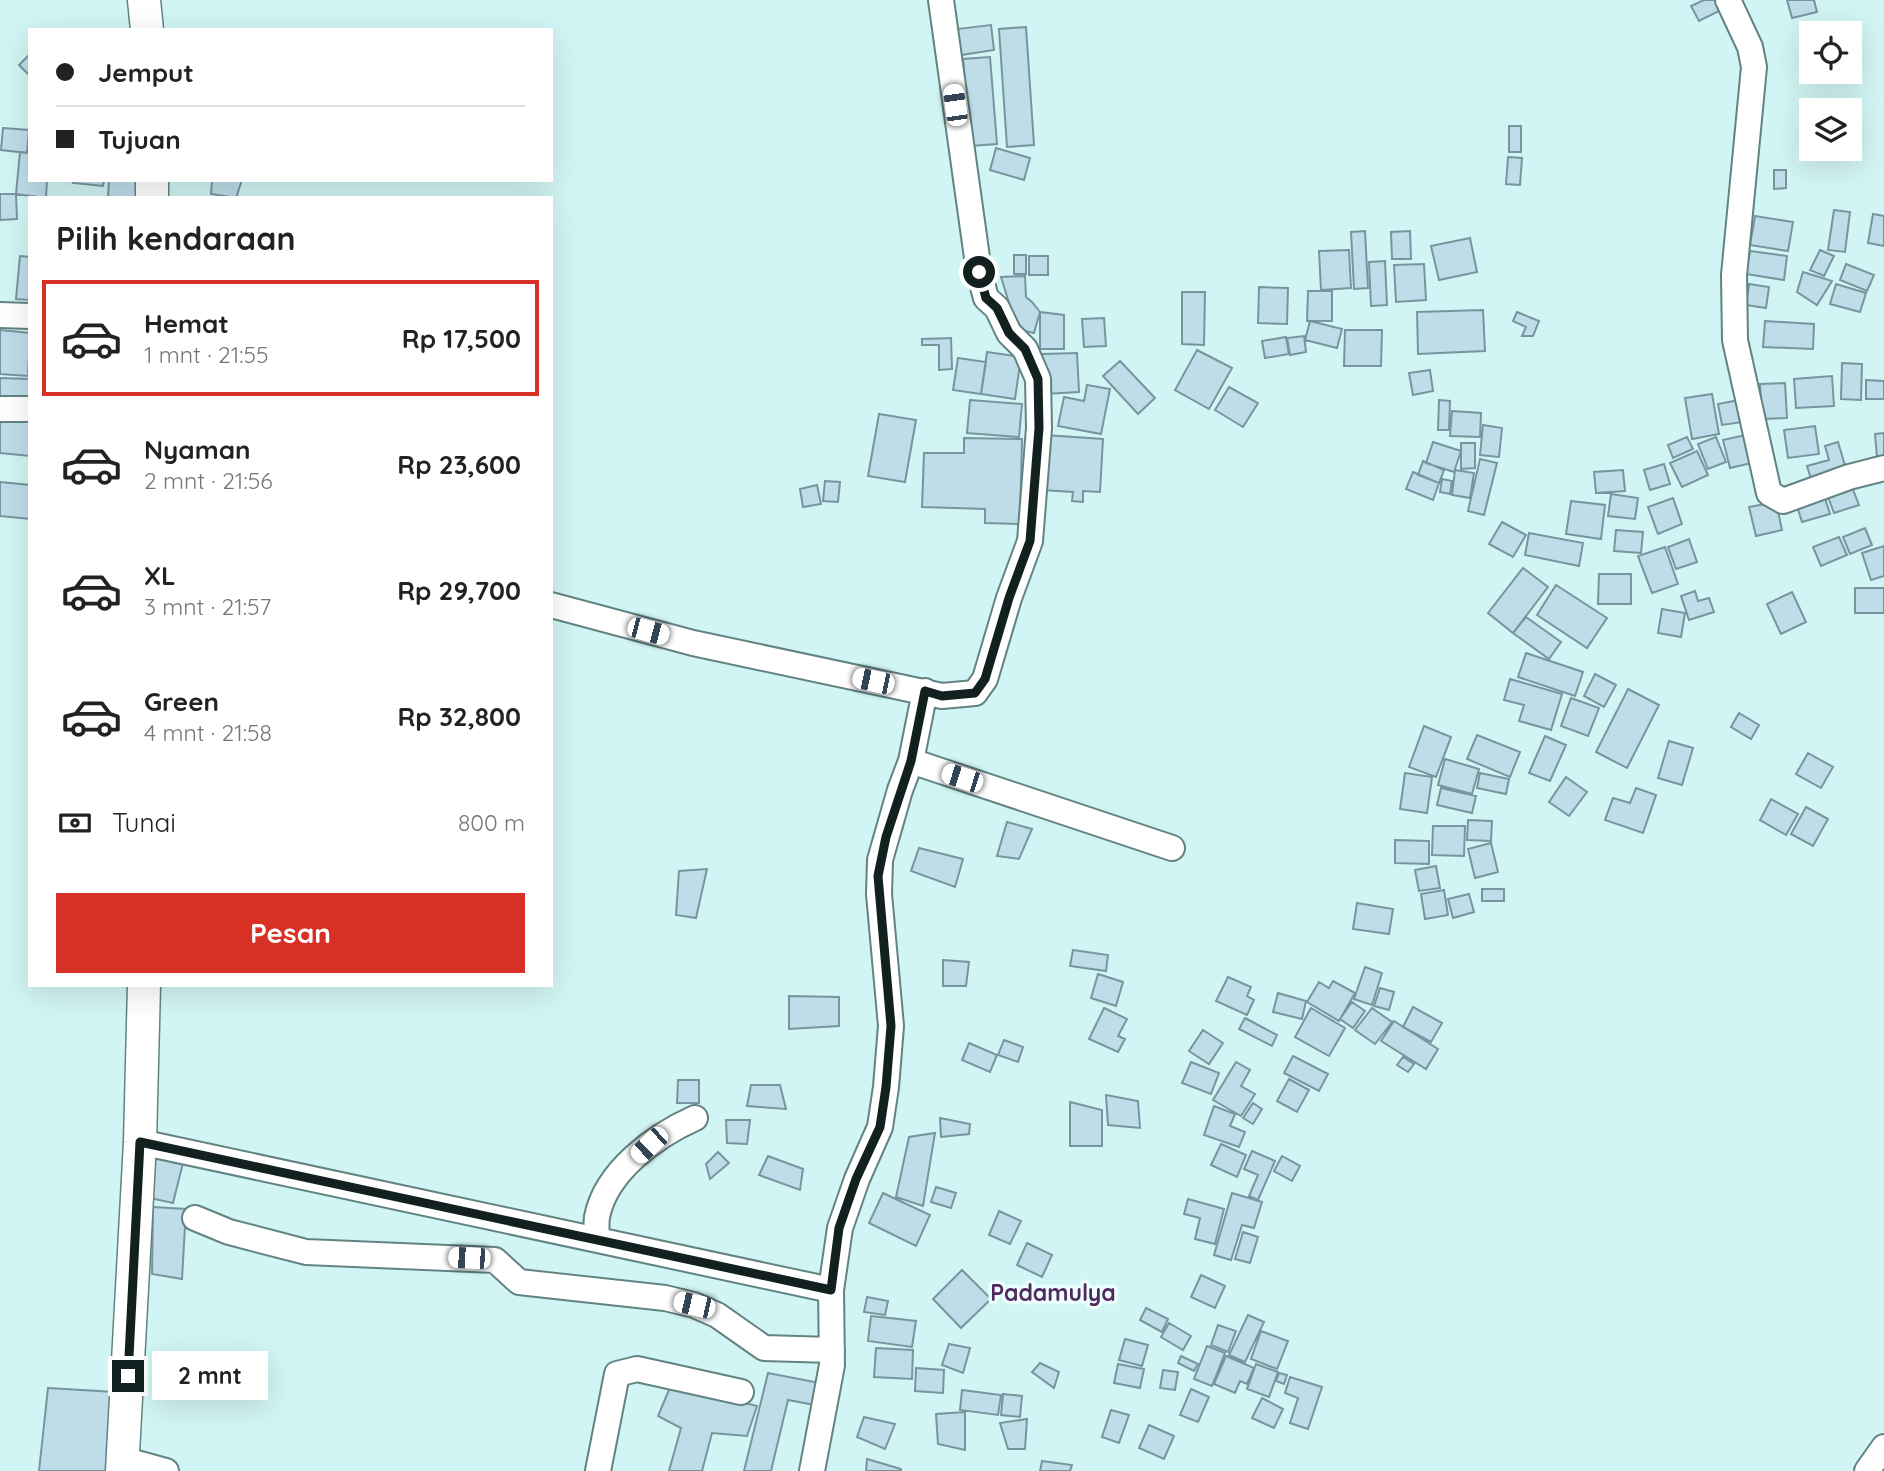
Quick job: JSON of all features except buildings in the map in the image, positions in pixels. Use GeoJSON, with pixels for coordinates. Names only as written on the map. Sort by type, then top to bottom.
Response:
{"type":"FeatureCollection","features":[{"type":"Feature","properties":{"kind":"main road"},"geometry":{"type":"LineString","coordinates":[[144,0],[148,28]]}},
{"type":"Feature","properties":{"kind":"main road"},"geometry":{"type":"LineString","coordinates":[[122,1465],[140,1142],[144,987]]}},
{"type":"Feature","properties":{"kind":"street"},"geometry":{"type":"LineString","coordinates":[[553,606],[693,643],[942,696],[975,693],[985,679],[1009,598],[1030,541],[1039,428],[1038,379],[1025,349],[1009,333],[997,308],[986,298],[979,272],[941,0]]}},
{"type":"Feature","properties":{"kind":"street"},"geometry":{"type":"LineString","coordinates":[[1728,0],[1750,47],[1754,67],[1734,275],[1735,340],[1769,493],[1783,501],[1849,477],[1884,468]]}},
{"type":"Feature","properties":{"kind":"street"},"geometry":{"type":"LineString","coordinates":[[0,315],[28,316]]}},
{"type":"Feature","properties":{"kind":"street"},"geometry":{"type":"LineString","coordinates":[[0,409],[28,409]]}},
{"type":"Feature","properties":{"kind":"street"},"geometry":{"type":"LineString","coordinates":[[812,1471],[832,1365],[831,1290],[839,1228],[856,1179],[880,1127],[886,1087],[891,1026],[878,876],[886,837],[911,761],[925,691]]}},
{"type":"Feature","properties":{"kind":"street"},"geometry":{"type":"LineString","coordinates":[[911,761],[1172,848]]}},
{"type":"Feature","properties":{"kind":"street"},"geometry":{"type":"LineString","coordinates":[[596,1239],[597,1217],[605,1195],[622,1170],[649,1145],[676,1126],[695,1118]]}},
{"type":"Feature","properties":{"kind":"street"},"geometry":{"type":"LineString","coordinates":[[140,1142],[831,1290]]}},
{"type":"Feature","properties":{"kind":"street"},"geometry":{"type":"LineString","coordinates":[[195,1218],[229,1232],[306,1252],[495,1260],[519,1282],[665,1298],[694,1305],[717,1315],[764,1348],[832,1350]]}},
{"type":"Feature","properties":{"kind":"street"},"geometry":{"type":"LineString","coordinates":[[598,1471],[617,1374],[637,1369],[741,1392]]}},
{"type":"Feature","properties":{"kind":"street"},"geometry":{"type":"LineString","coordinates":[[1867,1471],[1884,1447]]}},
{"type":"Feature","properties":{"kind":"street"},"geometry":{"type":"LineString","coordinates":[[122,1465],[166,1471]]}},
{"type":"Feature","properties":{"kind":"district","name":"Padamulya"},"geometry":{"type":"Point","coordinates":[1053,1292]}},
{"type":"Feature","properties":{"kind":"route"},"geometry":{"type":"LineString","coordinates":[[128,1376],[140,1142],[831,1290],[839,1228],[856,1179],[880,1127],[886,1087],[891,1026],[878,876],[886,837],[911,761],[925,691],[942,696],[975,693],[985,679],[1009,598],[1030,541],[1039,428],[1038,379],[1025,349],[1009,333],[997,308],[986,298],[979,272]]}}]}
